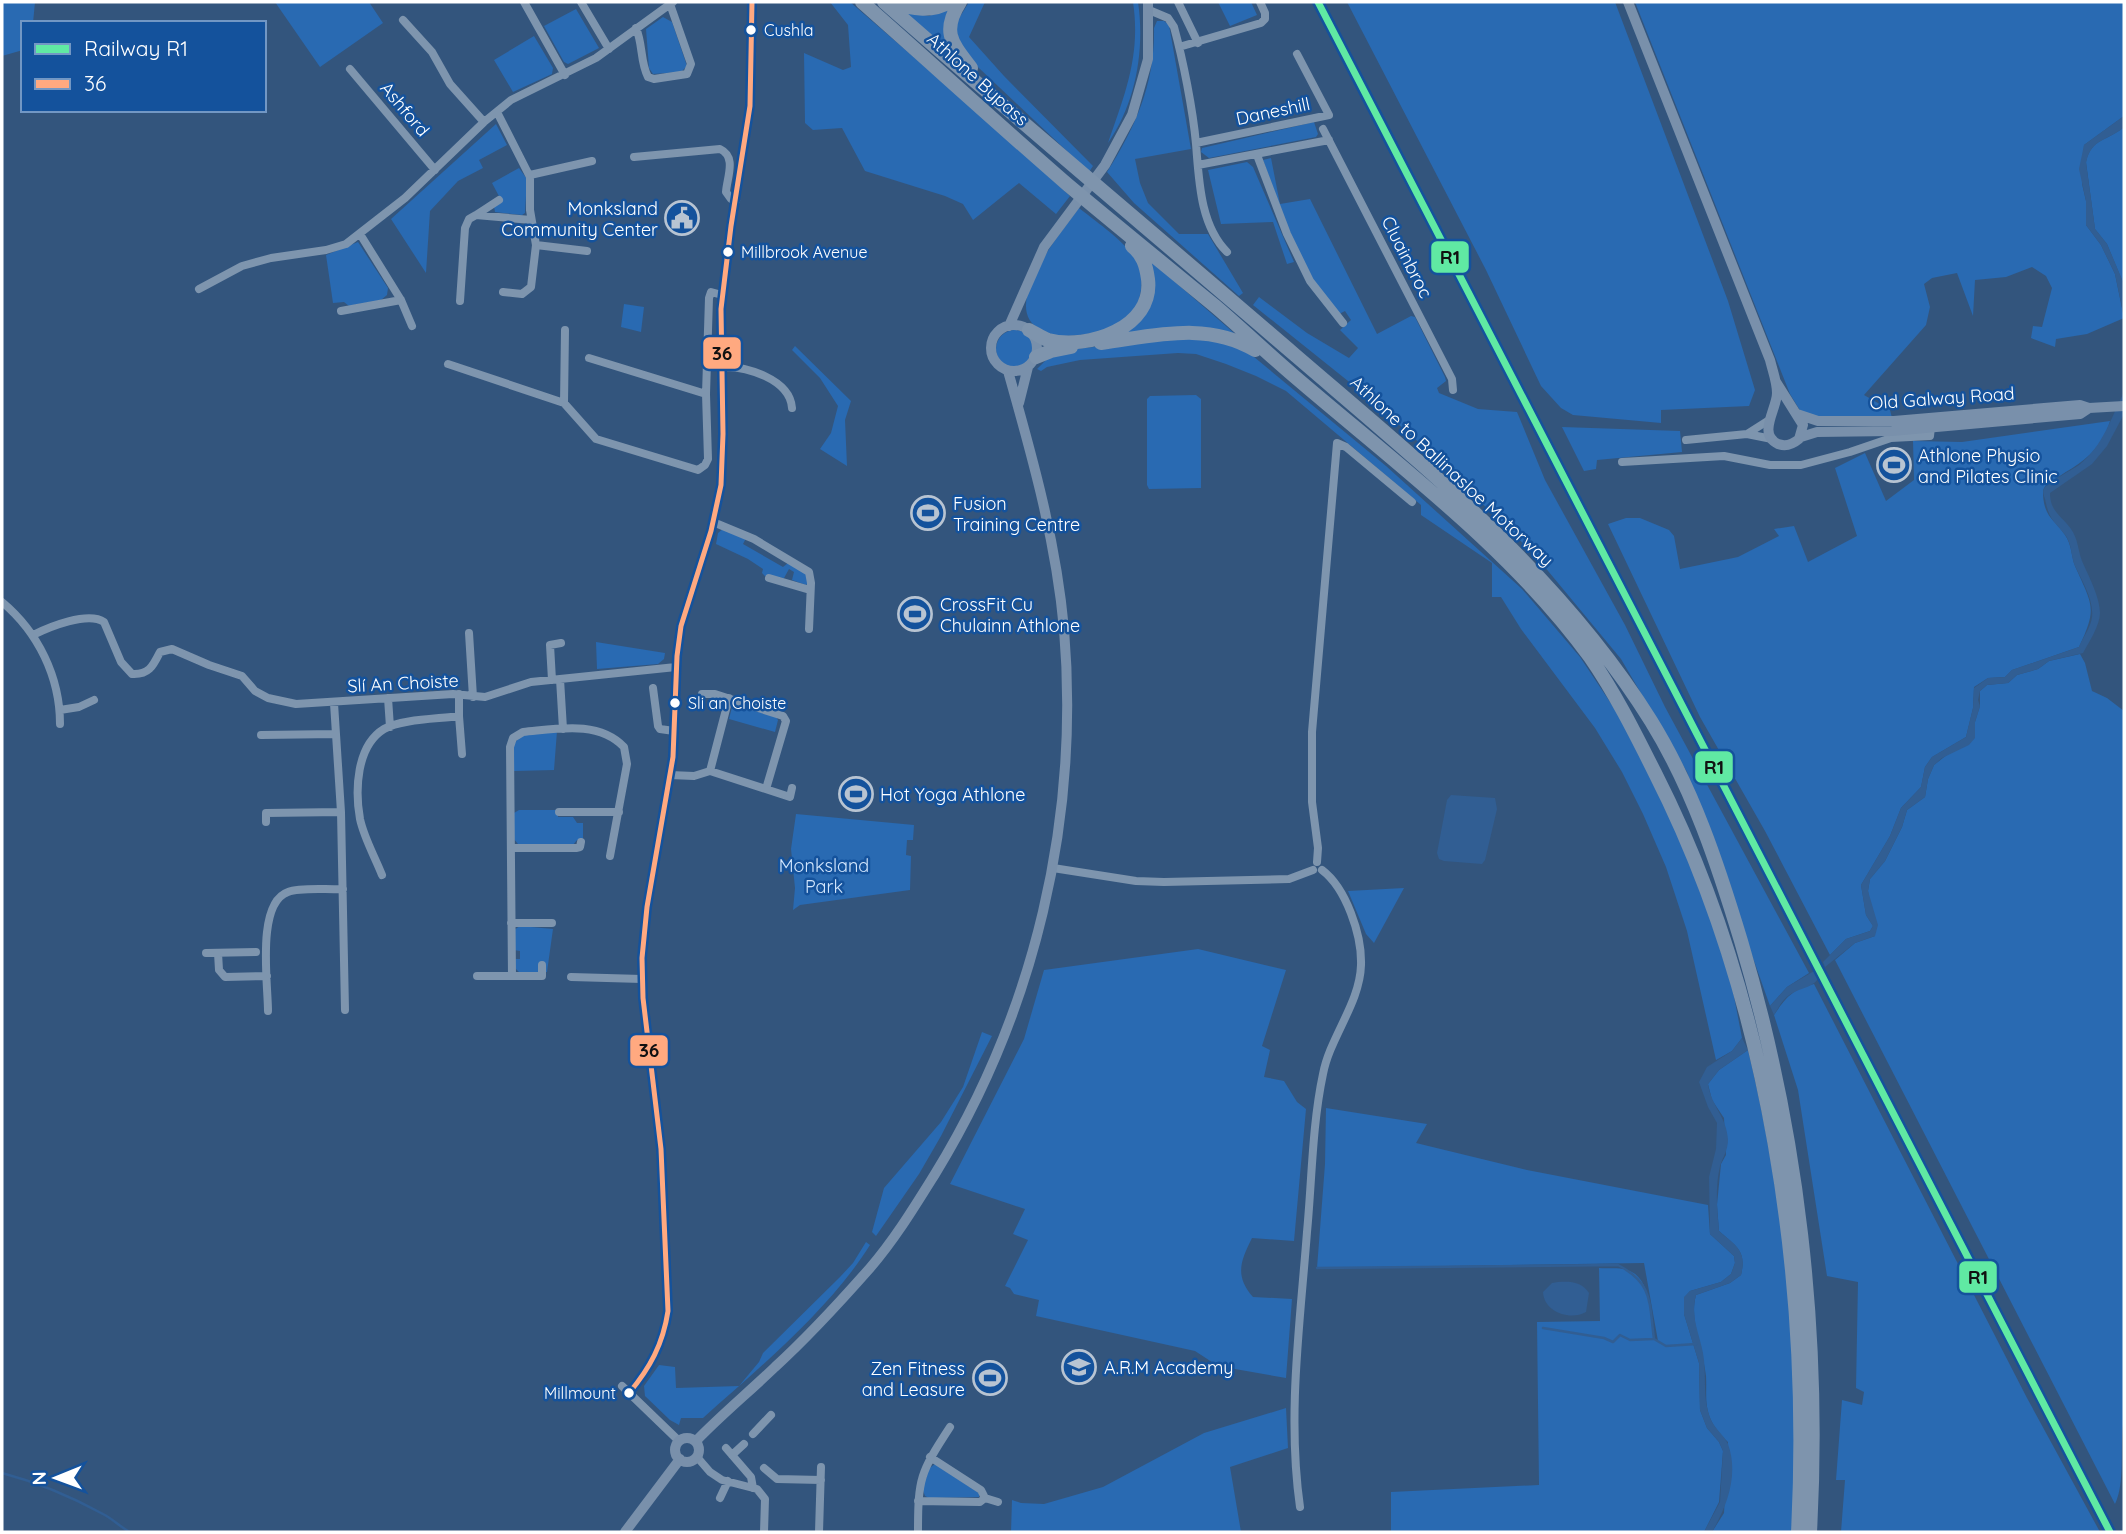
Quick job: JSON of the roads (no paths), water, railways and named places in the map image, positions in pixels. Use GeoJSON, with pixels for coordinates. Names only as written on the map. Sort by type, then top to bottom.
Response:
{"type":"FeatureCollection","features":[{"type":"Feature","properties":{"kind":"highway","name":"Athlone Bypass"},"geometry":{"type":"LineString","coordinates":[[862,2],[1070,186]]}},
{"type":"Feature","properties":{"kind":"highway","name":"Athlone to Ballinasloe Motorway"},"geometry":{"type":"LineString","coordinates":[[884,2],[1411,456],[1513,549],[1601,649],[1651,722],[1688,790],[1711,846],[1756,993],[1773,1064],[1799,1208],[1813,1360],[1813,1482],[1810,1532]]}},
{"type":"Feature","properties":{"kind":"highway"},"geometry":{"type":"LineString","coordinates":[[895,2],[927,9],[949,2]]}},
{"type":"Feature","properties":{"kind":"highway"},"geometry":{"type":"LineString","coordinates":[[960,2],[952,14],[950,36],[984,87]]}},
{"type":"Feature","properties":{"kind":"highway"},"geometry":{"type":"LineString","coordinates":[[1027,329],[1047,340],[1097,338],[1122,328],[1140,312],[1146,301],[1149,288],[1143,258],[1136,249],[1092,214],[1070,186]]}},
{"type":"Feature","properties":{"kind":"highway","name":"Athlone to Ballinasloe Motorway"},"geometry":{"type":"LineString","coordinates":[[1070,186],[1220,310],[1497,552],[1562,621],[1591,659],[1616,699],[1682,829],[1717,920],[1740,993],[1758,1064],[1787,1223],[1800,1364],[1798,1532]]}},
{"type":"Feature","properties":{"kind":"highway"},"geometry":{"type":"LineString","coordinates":[[1032,362],[1051,351],[1082,345],[1171,334],[1212,333],[1242,343],[1289,371]]}},
{"type":"Feature","properties":{"kind":"main road"},"geometry":{"type":"LineString","coordinates":[[1628,2],[1745,294],[1776,382],[1803,425],[1801,437],[1794,444],[1776,443],[1768,431],[1777,398],[1776,382]]}},
{"type":"Feature","properties":{"kind":"main road"},"geometry":{"type":"LineString","coordinates":[[696,1441],[809,1335],[872,1266],[914,1208],[972,1107],[1004,1040],[1032,954],[1053,868],[1062,809],[1067,744],[1064,628],[1047,516],[1008,371],[993,359],[991,349],[995,335],[1009,326],[1044,247],[1124,135],[1139,95],[1148,59],[1149,6]]}},
{"type":"Feature","properties":{"kind":"main road"},"geometry":{"type":"LineString","coordinates":[[1018,406],[1037,343],[1027,329],[1023,295]]}},
{"type":"Feature","properties":{"kind":"main road"},"geometry":{"type":"LineString","coordinates":[[1009,326],[1027,329]]}},
{"type":"Feature","properties":{"kind":"main road"},"geometry":{"type":"LineString","coordinates":[[1008,371],[1021,371],[1032,362]]}},
{"type":"Feature","properties":{"kind":"main road","name":"Old Galway Road"},"geometry":{"type":"LineString","coordinates":[[1795,413],[1818,421],[1894,421],[2080,405],[2089,408],[2119,406]]}},
{"type":"Feature","properties":{"kind":"main road","name":"Old Galway Road"},"geometry":{"type":"LineString","coordinates":[[1801,437],[1817,432],[1892,431],[2080,414],[2089,408]]}},
{"type":"Feature","properties":{"kind":"main road"},"geometry":{"type":"LineString","coordinates":[[1771,417],[1780,411],[1795,413]]}},
{"type":"Feature","properties":{"kind":"main road"},"geometry":{"type":"LineString","coordinates":[[689,1437],[696,1441],[699,1447],[697,1457],[687,1462],[680,1459],[675,1452],[679,1441],[689,1437]]}},
{"type":"Feature","properties":{"kind":"main road"},"geometry":{"type":"LineString","coordinates":[[625,1532],[680,1459]]}},
{"type":"Feature","properties":{"kind":"street"},"geometry":{"type":"LineString","coordinates":[[524,2],[565,75]]}},
{"type":"Feature","properties":{"kind":"street"},"geometry":{"type":"LineString","coordinates":[[581,2],[609,49]]}},
{"type":"Feature","properties":{"kind":"street"},"geometry":{"type":"LineString","coordinates":[[629,1393],[657,1353],[668,1311],[660,1149],[642,979],[647,906],[670,775],[681,626],[713,522],[722,471],[722,295],[750,106],[752,2]]}},
{"type":"Feature","properties":{"kind":"street"},"geometry":{"type":"LineString","coordinates":[[1178,2],[1198,43]]}},
{"type":"Feature","properties":{"kind":"street"},"geometry":{"type":"LineString","coordinates":[[1179,47],[1261,23],[1265,19],[1265,13],[1259,2]]}},
{"type":"Feature","properties":{"kind":"street"},"geometry":{"type":"LineString","coordinates":[[199,289],[242,266],[345,244],[405,198],[510,100],[565,75],[609,49],[636,28],[671,3],[689,56],[691,68],[687,74],[654,79],[648,76],[642,42],[636,28]]}},
{"type":"Feature","properties":{"kind":"street"},"geometry":{"type":"LineString","coordinates":[[1149,6],[1170,20],[1179,47],[1196,143],[1201,191],[1210,225],[1227,252]]}},
{"type":"Feature","properties":{"kind":"street"},"geometry":{"type":"LineString","coordinates":[[402,20],[432,52],[450,84],[484,122]]}},
{"type":"Feature","properties":{"kind":"street","name":"Daneshill"},"geometry":{"type":"LineString","coordinates":[[1196,143],[1329,115],[1297,54]]}},
{"type":"Feature","properties":{"kind":"street","name":"Ashford"},"geometry":{"type":"LineString","coordinates":[[350,69],[435,170]]}},
{"type":"Feature","properties":{"kind":"street"},"geometry":{"type":"LineString","coordinates":[[497,112],[530,174],[531,220],[536,245],[531,287],[522,294],[503,292]]}},
{"type":"Feature","properties":{"kind":"street","name":"Cluainbroc"},"geometry":{"type":"LineString","coordinates":[[1323,129],[1452,379],[1453,390]]}},
{"type":"Feature","properties":{"kind":"street"},"geometry":{"type":"LineString","coordinates":[[1198,165],[1329,140]]}},
{"type":"Feature","properties":{"kind":"street"},"geometry":{"type":"LineString","coordinates":[[634,157],[724,150],[730,161],[726,192],[736,201]]}},
{"type":"Feature","properties":{"kind":"street"},"geometry":{"type":"LineString","coordinates":[[1256,155],[1287,234],[1310,281],[1343,323]]}},
{"type":"Feature","properties":{"kind":"street"},"geometry":{"type":"LineString","coordinates":[[530,174],[592,161]]}},
{"type":"Feature","properties":{"kind":"street"},"geometry":{"type":"LineString","coordinates":[[460,301],[466,225],[469,219],[499,200]]}},
{"type":"Feature","properties":{"kind":"street"},"geometry":{"type":"LineString","coordinates":[[476,215],[531,220]]}},
{"type":"Feature","properties":{"kind":"street"},"geometry":{"type":"LineString","coordinates":[[360,234],[401,300],[412,326]]}},
{"type":"Feature","properties":{"kind":"street"},"geometry":{"type":"LineString","coordinates":[[536,245],[587,251]]}},
{"type":"Feature","properties":{"kind":"street"},"geometry":{"type":"LineString","coordinates":[[448,364],[564,403],[596,439],[694,470],[705,465],[708,459],[706,394],[709,298],[711,292],[722,295]]}},
{"type":"Feature","properties":{"kind":"street"},"geometry":{"type":"LineString","coordinates":[[341,311],[401,300]]}},
{"type":"Feature","properties":{"kind":"street"},"geometry":{"type":"LineString","coordinates":[[564,403],[565,330]]}},
{"type":"Feature","properties":{"kind":"street"},"geometry":{"type":"LineString","coordinates":[[589,358],[706,394]]}},
{"type":"Feature","properties":{"kind":"street"},"geometry":{"type":"LineString","coordinates":[[722,367],[740,367],[754,371],[780,387],[789,396],[792,408]]}},
{"type":"Feature","properties":{"kind":"street"},"geometry":{"type":"LineString","coordinates":[[1747,434],[1771,417]]}},
{"type":"Feature","properties":{"kind":"street"},"geometry":{"type":"LineString","coordinates":[[1622,462],[1724,456],[1770,465],[1801,465],[1891,438],[1930,436],[1931,427]]}},
{"type":"Feature","properties":{"kind":"street"},"geometry":{"type":"LineString","coordinates":[[1685,440],[1747,434],[1772,439]]}},
{"type":"Feature","properties":{"kind":"street"},"geometry":{"type":"LineString","coordinates":[[1695,440],[1696,457]]}},
{"type":"Feature","properties":{"kind":"street"},"geometry":{"type":"LineString","coordinates":[[1300,1507],[1295,1394],[1317,1118],[1326,1060],[1353,997],[1361,968],[1359,938],[1344,899],[1336,884],[1318,868],[1312,802],[1312,732],[1336,443],[1346,447],[1412,502]]}},
{"type":"Feature","properties":{"kind":"street"},"geometry":{"type":"LineString","coordinates":[[713,522],[741,532],[807,570],[810,576],[809,629]]}},
{"type":"Feature","properties":{"kind":"street"},"geometry":{"type":"LineString","coordinates":[[787,583],[791,573]]}},
{"type":"Feature","properties":{"kind":"street"},"geometry":{"type":"LineString","coordinates":[[769,578],[810,590]]}},
{"type":"Feature","properties":{"kind":"street"},"geometry":{"type":"LineString","coordinates":[[2,602],[33,635],[52,677],[60,710],[60,724]]}},
{"type":"Feature","properties":{"kind":"street","name":"Slí An Choiste"},"geometry":{"type":"LineString","coordinates":[[33,635],[66,623],[88,618],[99,619],[104,622],[121,662],[132,674],[146,672],[154,665],[160,652],[172,649],[242,676],[255,691],[273,699],[296,704],[459,694],[485,697],[524,684],[676,667]]}},
{"type":"Feature","properties":{"kind":"street","name":"Slí An Choiste"},"geometry":{"type":"LineString","coordinates":[[469,633],[473,697]]}},
{"type":"Feature","properties":{"kind":"street"},"geometry":{"type":"LineString","coordinates":[[561,643],[550,645],[563,729]]}},
{"type":"Feature","properties":{"kind":"street"},"geometry":{"type":"LineString","coordinates":[[653,688],[658,726],[660,729],[674,731]]}},
{"type":"Feature","properties":{"kind":"street"},"geometry":{"type":"LineString","coordinates":[[459,694],[462,754]]}},
{"type":"Feature","properties":{"kind":"street"},"geometry":{"type":"LineString","coordinates":[[702,694],[729,698],[777,712],[786,721],[766,789]]}},
{"type":"Feature","properties":{"kind":"street"},"geometry":{"type":"LineString","coordinates":[[388,698],[390,727]]}},
{"type":"Feature","properties":{"kind":"street"},"geometry":{"type":"LineString","coordinates":[[710,771],[729,698]]}},
{"type":"Feature","properties":{"kind":"street"},"geometry":{"type":"LineString","coordinates":[[60,710],[79,707],[94,700]]}},
{"type":"Feature","properties":{"kind":"street","name":"Slí An Choiste"},"geometry":{"type":"LineString","coordinates":[[334,703],[341,812],[345,1010]]}},
{"type":"Feature","properties":{"kind":"street"},"geometry":{"type":"LineString","coordinates":[[382,875],[372,862],[360,819],[358,782],[365,752],[378,734],[390,727],[459,716]]}},
{"type":"Feature","properties":{"kind":"street"},"geometry":{"type":"LineString","coordinates":[[512,976],[512,740],[521,732],[595,729],[608,734],[626,750],[625,771],[610,856]]}},
{"type":"Feature","properties":{"kind":"street"},"geometry":{"type":"LineString","coordinates":[[261,735],[336,734]]}},
{"type":"Feature","properties":{"kind":"street"},"geometry":{"type":"LineString","coordinates":[[670,775],[694,776],[710,771],[790,797],[792,788]]}},
{"type":"Feature","properties":{"kind":"street"},"geometry":{"type":"LineString","coordinates":[[266,822],[266,813],[341,812]]}},
{"type":"Feature","properties":{"kind":"street"},"geometry":{"type":"LineString","coordinates":[[559,813],[618,813]]}},
{"type":"Feature","properties":{"kind":"street"},"geometry":{"type":"LineString","coordinates":[[511,848],[576,848],[580,847],[581,842]]}},
{"type":"Feature","properties":{"kind":"street"},"geometry":{"type":"LineString","coordinates":[[1053,868],[1164,883],[1289,879],[1318,868]]}},
{"type":"Feature","properties":{"kind":"street"},"geometry":{"type":"LineString","coordinates":[[268,1011],[267,923],[280,898],[293,891],[343,890]]}},
{"type":"Feature","properties":{"kind":"street"},"geometry":{"type":"LineString","coordinates":[[511,923],[552,923]]}},
{"type":"Feature","properties":{"kind":"street"},"geometry":{"type":"LineString","coordinates":[[206,953],[256,952]]}},
{"type":"Feature","properties":{"kind":"street"},"geometry":{"type":"LineString","coordinates":[[218,953],[218,968],[225,976],[268,976]]}},
{"type":"Feature","properties":{"kind":"street"},"geometry":{"type":"LineString","coordinates":[[477,976],[542,976],[542,965]]}},
{"type":"Feature","properties":{"kind":"street"},"geometry":{"type":"LineString","coordinates":[[571,977],[642,979]]}},
{"type":"Feature","properties":{"kind":"street"},"geometry":{"type":"LineString","coordinates":[[622,1387],[679,1441]]}},
{"type":"Feature","properties":{"kind":"street"},"geometry":{"type":"LineString","coordinates":[[753,1434],[771,1415]]}},
{"type":"Feature","properties":{"kind":"street"},"geometry":{"type":"LineString","coordinates":[[918,1532],[921,1476],[950,1427]]}},
{"type":"Feature","properties":{"kind":"street"},"geometry":{"type":"LineString","coordinates":[[744,1444],[729,1452],[751,1477],[753,1488]]}},
{"type":"Feature","properties":{"kind":"street"},"geometry":{"type":"LineString","coordinates":[[697,1457],[709,1472],[729,1482],[753,1488],[765,1499],[765,1532]]}},
{"type":"Feature","properties":{"kind":"street"},"geometry":{"type":"LineString","coordinates":[[930,1457],[981,1490],[985,1498],[998,1502]]}},
{"type":"Feature","properties":{"kind":"street"},"geometry":{"type":"LineString","coordinates":[[819,1532],[821,1467]]}},
{"type":"Feature","properties":{"kind":"street"},"geometry":{"type":"LineString","coordinates":[[764,1468],[777,1479],[821,1480]]}},
{"type":"Feature","properties":{"kind":"street"},"geometry":{"type":"LineString","coordinates":[[720,1498],[729,1482]]}},
{"type":"Feature","properties":{"kind":"street"},"geometry":{"type":"LineString","coordinates":[[918,1501],[980,1502],[985,1498]]}},
{"type":"Feature","properties":{"kind":"waterway"},"geometry":{"type":"LineString","coordinates":[[1317,1268],[1618,1265],[1630,1272],[1644,1287],[1650,1305],[1654,1339],[1666,1346],[1696,1344]]}},
{"type":"Feature","properties":{"kind":"waterway"},"geometry":{"type":"LineString","coordinates":[[1543,1328],[1604,1338],[1613,1342],[1620,1335],[1630,1340],[1653,1339]]}},
{"type":"Feature","properties":{"kind":"waterway"},"geometry":{"type":"LineString","coordinates":[[2,1473],[41,1485],[79,1502],[107,1516],[130,1532]]}},
{"type":"Feature","properties":{"kind":"rail line","name":"R1"},"geometry":{"type":"LineString","coordinates":[[1318,2],[2110,1532]]}},
{"type":"Feature","properties":{"kind":"place","name":"Cushla"},"geometry":{"type":"Point","coordinates":[751,30]}},
{"type":"Feature","properties":{"kind":"place","name":"Monksland Community Center"},"geometry":{"type":"Point","coordinates":[682,218]}},
{"type":"Feature","properties":{"kind":"place","name":"Millbrook Avenue"},"geometry":{"type":"Point","coordinates":[728,252]}},
{"type":"Feature","properties":{"kind":"place","name":"Athlone Physio and Pilates Clinic"},"geometry":{"type":"Point","coordinates":[1894,465]}},
{"type":"Feature","properties":{"kind":"place","name":"Fusion Training Centre"},"geometry":{"type":"Point","coordinates":[928,513]}},
{"type":"Feature","properties":{"kind":"place","name":"CrossFit Cu Chulainn Athlone"},"geometry":{"type":"Point","coordinates":[915,614]}},
{"type":"Feature","properties":{"kind":"place","name":"Sli an Choiste"},"geometry":{"type":"Point","coordinates":[675,703]}},
{"type":"Feature","properties":{"kind":"place","name":"Hot Yoga Athlone"},"geometry":{"type":"Point","coordinates":[856,794]}},
{"type":"Feature","properties":{"kind":"place","name":"A.R.M Academy"},"geometry":{"type":"Point","coordinates":[1079,1367]}},
{"type":"Feature","properties":{"kind":"place","name":"Zen Fitness and Leasure"},"geometry":{"type":"Point","coordinates":[990,1378]}},
{"type":"Feature","properties":{"kind":"place","name":"Millmount"},"geometry":{"type":"Point","coordinates":[629,1393]}},
{"type":"Feature","properties":{"kind":"park label","name":"Monksland Park"},"geometry":{"type":"Point","coordinates":[824,875]}}]}
